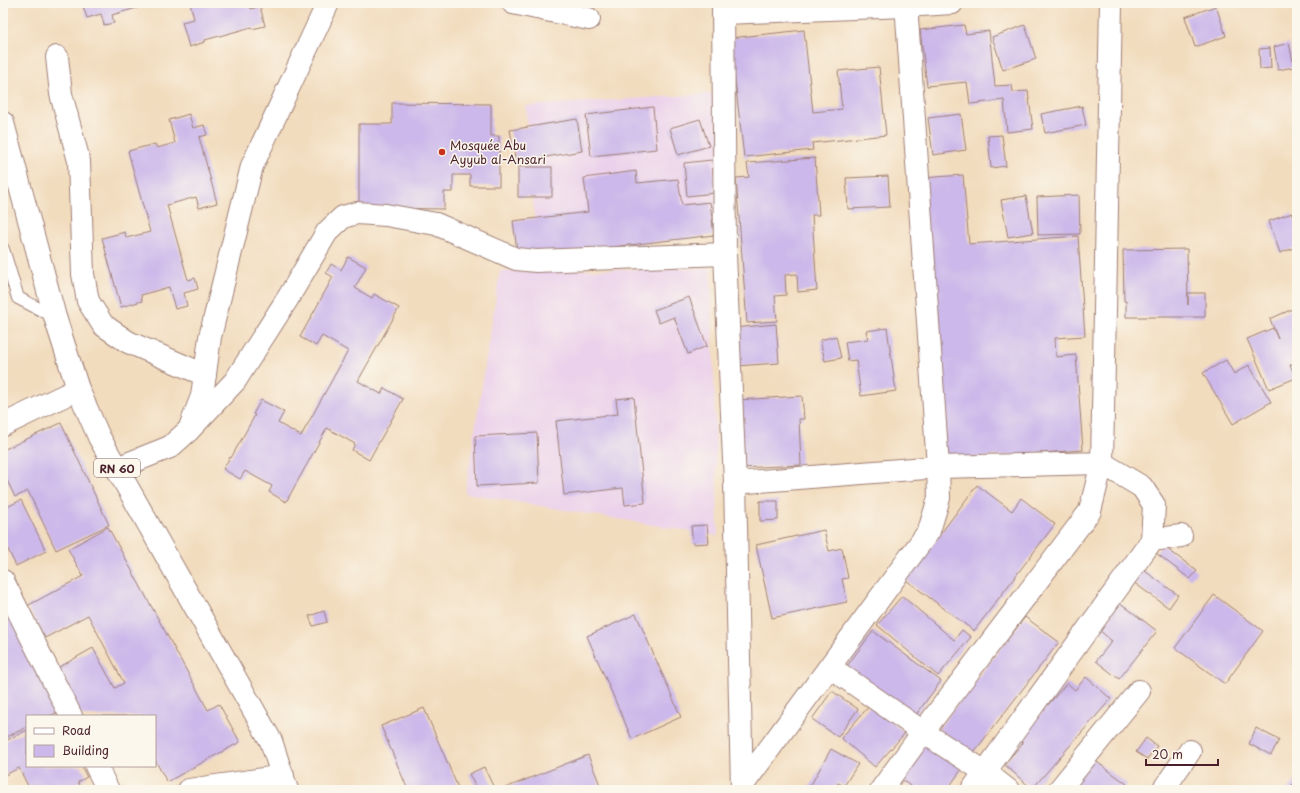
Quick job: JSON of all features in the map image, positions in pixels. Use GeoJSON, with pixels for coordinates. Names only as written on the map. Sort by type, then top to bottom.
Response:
{"type":"FeatureCollection","features":[{"type":"Feature","properties":{"kind":"street"},"geometry":{"type":"LineString","coordinates":[[189,430],[202,396],[210,338],[252,166],[328,3]]}},
{"type":"Feature","properties":{"kind":"street"},"geometry":{"type":"LineString","coordinates":[[513,3],[589,19]]}},
{"type":"Feature","properties":{"kind":"street"},"geometry":{"type":"LineString","coordinates":[[742,788],[735,483],[725,254],[724,8],[952,3]]}},
{"type":"Feature","properties":{"kind":"street"},"geometry":{"type":"LineString","coordinates":[[881,790],[1090,511],[1102,463],[1111,3]]}},
{"type":"Feature","properties":{"kind":"street"},"geometry":{"type":"LineString","coordinates":[[742,788],[929,531],[939,498],[906,5]]}},
{"type":"Feature","properties":{"kind":"street"},"geometry":{"type":"LineString","coordinates":[[57,57],[62,94],[80,161],[83,274],[88,301],[103,325],[128,342],[204,375]]}},
{"type":"Feature","properties":{"kind":"street","name":"RN 60"},"geometry":{"type":"LineString","coordinates":[[3,124],[55,317],[78,389],[99,437],[271,741],[285,783]]}},
{"type":"Feature","properties":{"kind":"street"},"geometry":{"type":"LineString","coordinates":[[117,468],[170,447],[189,430],[234,381],[288,298],[327,232],[343,217],[356,213],[386,215],[436,224],[516,259],[536,261],[725,254]]}},
{"type":"Feature","properties":{"kind":"street"},"geometry":{"type":"LineString","coordinates":[[3,425],[78,389]]}},
{"type":"Feature","properties":{"kind":"street"},"geometry":{"type":"LineString","coordinates":[[735,483],[938,467],[1102,463],[1142,486],[1154,506],[1152,540],[972,790]]}},
{"type":"Feature","properties":{"kind":"street"},"geometry":{"type":"LineString","coordinates":[[1152,540],[1181,536]]}},
{"type":"Feature","properties":{"kind":"street"},"geometry":{"type":"LineString","coordinates":[[3,581],[70,715]]}},
{"type":"Feature","properties":{"kind":"street"},"geometry":{"type":"LineString","coordinates":[[830,667],[923,732],[985,772],[1008,790]]}},
{"type":"Feature","properties":{"kind":"street"},"geometry":{"type":"LineString","coordinates":[[1059,790],[1139,691]]}},
{"type":"Feature","properties":{"kind":"street"},"geometry":{"type":"LineString","coordinates":[[1163,790],[1190,751]]}},
{"type":"Feature","properties":{"kind":"street"},"geometry":{"type":"LineString","coordinates":[[96,767],[108,790]]}},
{"type":"Feature","properties":{"kind":"street"},"geometry":{"type":"LineString","coordinates":[[189,790],[285,783]]}},
{"type":"Feature","properties":{"kind":"lane"},"geometry":{"type":"LineString","coordinates":[[3,184],[14,163]]}},
{"type":"Feature","properties":{"kind":"lane"},"geometry":{"type":"LineString","coordinates":[[3,249],[18,298],[55,317]]}},
{"type":"Feature","properties":{"kind":"shaded area"},"geometry":{"type":"Polygon","coordinates":[[[720,93],[730,227],[536,240],[526,106],[720,93]]]}},
{"type":"Feature","properties":{"kind":"shaded area"},"geometry":{"type":"Polygon","coordinates":[[[711,268],[718,536],[465,493],[500,271],[711,268]]]}},
{"type":"Feature","properties":{"kind":"building"},"geometry":{"type":"Polygon","coordinates":[[[82,3],[154,3],[112,15],[114,23],[104,25],[101,14],[87,18],[82,3]]]}},
{"type":"Feature","properties":{"kind":"building"},"geometry":{"type":"Polygon","coordinates":[[[190,3],[249,3],[251,9],[260,6],[265,26],[252,29],[252,27],[205,40],[205,42],[189,47],[182,22],[194,19],[190,3]]]}},
{"type":"Feature","properties":{"kind":"building"},"geometry":{"type":"Polygon","coordinates":[[[1216,6],[1226,36],[1195,47],[1185,17],[1216,6]]]}},
{"type":"Feature","properties":{"kind":"building"},"geometry":{"type":"Polygon","coordinates":[[[964,25],[966,34],[989,31],[995,86],[1012,85],[1013,92],[1028,91],[1033,129],[1007,132],[1004,100],[970,104],[967,82],[927,86],[920,30],[964,25]]]}},
{"type":"Feature","properties":{"kind":"building"},"geometry":{"type":"Polygon","coordinates":[[[1025,25],[1036,59],[1003,70],[992,37],[1025,25]]]}},
{"type":"Feature","properties":{"kind":"building"},"geometry":{"type":"Polygon","coordinates":[[[804,30],[813,112],[842,109],[838,71],[879,67],[886,135],[812,143],[813,150],[744,157],[730,38],[804,30]]]}},
{"type":"Feature","properties":{"kind":"building"},"geometry":{"type":"Polygon","coordinates":[[[1289,43],[1294,67],[1278,70],[1274,47],[1289,43]]]}},
{"type":"Feature","properties":{"kind":"building"},"geometry":{"type":"Polygon","coordinates":[[[1270,48],[1271,68],[1260,69],[1259,49],[1270,48]]]}},
{"type":"Feature","properties":{"kind":"building"},"geometry":{"type":"Polygon","coordinates":[[[392,103],[491,104],[491,136],[499,136],[499,186],[470,186],[470,175],[453,175],[453,192],[444,192],[444,209],[359,208],[359,124],[392,124],[392,103]]]}},
{"type":"Feature","properties":{"kind":"building"},"geometry":{"type":"Polygon","coordinates":[[[1082,106],[1086,125],[1045,133],[1041,114],[1082,106]]]}},
{"type":"Feature","properties":{"kind":"building"},"geometry":{"type":"Polygon","coordinates":[[[653,107],[657,149],[591,156],[586,115],[653,107]]]}},
{"type":"Feature","properties":{"kind":"building"},"geometry":{"type":"Polygon","coordinates":[[[189,114],[193,128],[204,125],[207,135],[199,137],[217,203],[199,208],[196,197],[167,205],[188,280],[195,278],[198,289],[184,293],[187,306],[175,309],[169,287],[141,295],[142,301],[121,307],[102,238],[125,232],[126,238],[150,232],[128,151],[155,144],[157,148],[175,143],[169,120],[189,114]]]}},
{"type":"Feature","properties":{"kind":"building"},"geometry":{"type":"Polygon","coordinates":[[[961,114],[966,150],[933,155],[928,118],[961,114]]]}},
{"type":"Feature","properties":{"kind":"building"},"geometry":{"type":"Polygon","coordinates":[[[577,119],[582,151],[516,162],[510,130],[577,119]]]}},
{"type":"Feature","properties":{"kind":"building"},"geometry":{"type":"Polygon","coordinates":[[[700,119],[709,146],[678,155],[670,128],[700,119]]]}},
{"type":"Feature","properties":{"kind":"building"},"geometry":{"type":"Polygon","coordinates":[[[1002,135],[1006,166],[991,168],[988,136],[1002,135]]]}},
{"type":"Feature","properties":{"kind":"building"},"geometry":{"type":"Polygon","coordinates":[[[815,158],[819,215],[812,215],[817,290],[798,292],[797,274],[785,275],[786,295],[775,296],[777,321],[747,323],[736,178],[749,177],[747,163],[815,158]]]}},
{"type":"Feature","properties":{"kind":"building"},"geometry":{"type":"Polygon","coordinates":[[[712,160],[715,193],[687,196],[684,163],[712,160]]]}},
{"type":"Feature","properties":{"kind":"building"},"geometry":{"type":"Polygon","coordinates":[[[518,167],[552,167],[552,197],[518,197],[518,167]]]}},
{"type":"Feature","properties":{"kind":"building"},"geometry":{"type":"Polygon","coordinates":[[[636,171],[637,183],[678,179],[682,205],[710,202],[714,235],[518,258],[513,221],[588,212],[584,178],[636,171]]]}},
{"type":"Feature","properties":{"kind":"building"},"geometry":{"type":"Polygon","coordinates":[[[963,175],[969,244],[1078,236],[1085,336],[1055,338],[1056,357],[1076,355],[1083,450],[944,460],[922,178],[963,175]]]}},
{"type":"Feature","properties":{"kind":"building"},"geometry":{"type":"Polygon","coordinates":[[[888,176],[890,207],[848,209],[846,178],[888,176]]]}},
{"type":"Feature","properties":{"kind":"building"},"geometry":{"type":"Polygon","coordinates":[[[1079,195],[1080,234],[1038,235],[1037,197],[1079,195]]]}},
{"type":"Feature","properties":{"kind":"building"},"geometry":{"type":"Polygon","coordinates":[[[1026,196],[1033,233],[1008,237],[1001,200],[1026,196]]]}},
{"type":"Feature","properties":{"kind":"building"},"geometry":{"type":"Polygon","coordinates":[[[1292,213],[1297,228],[1297,247],[1280,253],[1269,221],[1292,213]]]}},
{"type":"Feature","properties":{"kind":"building"},"geometry":{"type":"Polygon","coordinates":[[[1187,249],[1188,305],[1188,293],[1205,293],[1205,317],[1126,317],[1126,301],[1124,301],[1123,250],[1187,249]]]}},
{"type":"Feature","properties":{"kind":"building"},"geometry":{"type":"Polygon","coordinates":[[[348,257],[366,267],[355,288],[372,298],[374,294],[399,308],[358,381],[381,394],[384,388],[403,399],[369,460],[352,450],[355,444],[327,428],[286,502],[269,492],[272,486],[245,471],[240,479],[223,469],[230,457],[231,458],[255,415],[253,414],[261,400],[284,412],[278,423],[301,436],[348,351],[322,336],[316,346],[300,337],[333,277],[326,273],[331,264],[341,270],[348,257]]]}},
{"type":"Feature","properties":{"kind":"building"},"geometry":{"type":"Polygon","coordinates":[[[3,268],[9,287],[3,289],[3,268]]]}},
{"type":"Feature","properties":{"kind":"building"},"geometry":{"type":"Polygon","coordinates":[[[689,297],[707,346],[688,354],[674,317],[659,323],[654,310],[689,297]]]}},
{"type":"Feature","properties":{"kind":"building"},"geometry":{"type":"Polygon","coordinates":[[[1297,307],[1297,362],[1290,365],[1296,378],[1269,389],[1247,339],[1273,328],[1278,339],[1270,319],[1297,307]]]}},
{"type":"Feature","properties":{"kind":"building"},"geometry":{"type":"Polygon","coordinates":[[[776,324],[779,363],[736,366],[733,328],[776,324]]]}},
{"type":"Feature","properties":{"kind":"building"},"geometry":{"type":"Polygon","coordinates":[[[887,328],[896,391],[861,396],[856,360],[848,361],[845,342],[868,339],[866,331],[887,328]]]}},
{"type":"Feature","properties":{"kind":"building"},"geometry":{"type":"Polygon","coordinates":[[[836,336],[841,358],[825,361],[820,340],[836,336]]]}},
{"type":"Feature","properties":{"kind":"building"},"geometry":{"type":"Polygon","coordinates":[[[1226,360],[1234,374],[1249,365],[1271,402],[1233,424],[1203,373],[1226,360]]]}},
{"type":"Feature","properties":{"kind":"building"},"geometry":{"type":"Polygon","coordinates":[[[802,396],[804,419],[799,419],[801,465],[741,468],[737,400],[802,396]]]}},
{"type":"Feature","properties":{"kind":"building"},"geometry":{"type":"Polygon","coordinates":[[[634,397],[645,503],[625,505],[623,488],[564,495],[556,421],[618,414],[616,399],[634,397]]]}},
{"type":"Feature","properties":{"kind":"building"},"geometry":{"type":"Polygon","coordinates":[[[61,423],[109,525],[56,550],[28,491],[15,497],[3,472],[3,450],[61,423]]]}},
{"type":"Feature","properties":{"kind":"building"},"geometry":{"type":"Polygon","coordinates":[[[537,433],[539,483],[477,486],[475,436],[537,433]]]}},
{"type":"Feature","properties":{"kind":"building"},"geometry":{"type":"Polygon","coordinates":[[[977,485],[1012,511],[1021,498],[1055,524],[974,631],[906,580],[977,485]]]}},
{"type":"Feature","properties":{"kind":"building"},"geometry":{"type":"Polygon","coordinates":[[[21,500],[46,551],[16,566],[3,539],[3,509],[21,500]]]}},
{"type":"Feature","properties":{"kind":"building"},"geometry":{"type":"Polygon","coordinates":[[[760,501],[778,501],[778,520],[760,521],[760,501]]]}},
{"type":"Feature","properties":{"kind":"building"},"geometry":{"type":"Polygon","coordinates":[[[707,525],[709,543],[693,544],[691,526],[707,525]]]}},
{"type":"Feature","properties":{"kind":"building"},"geometry":{"type":"Polygon","coordinates":[[[108,527],[208,710],[219,704],[240,742],[167,782],[156,762],[156,715],[81,715],[56,669],[93,648],[115,688],[124,683],[88,615],[45,638],[27,606],[83,576],[68,549],[108,527]]]}},
{"type":"Feature","properties":{"kind":"building"},"geometry":{"type":"Polygon","coordinates":[[[824,530],[829,551],[842,548],[848,578],[842,579],[847,602],[772,618],[756,545],[824,530]]]}},
{"type":"Feature","properties":{"kind":"building"},"geometry":{"type":"Polygon","coordinates":[[[1162,545],[1197,571],[1190,579],[1156,553],[1162,545]]]}},
{"type":"Feature","properties":{"kind":"building"},"geometry":{"type":"Polygon","coordinates":[[[1142,569],[1178,595],[1169,608],[1133,582],[1142,569]]]}},
{"type":"Feature","properties":{"kind":"building"},"geometry":{"type":"Polygon","coordinates":[[[1214,595],[1263,631],[1225,684],[1175,648],[1214,595]]]}},
{"type":"Feature","properties":{"kind":"building"},"geometry":{"type":"Polygon","coordinates":[[[902,596],[954,640],[962,630],[971,637],[938,676],[877,625],[902,596]]]}},
{"type":"Feature","properties":{"kind":"building"},"geometry":{"type":"Polygon","coordinates":[[[1119,602],[1157,631],[1119,679],[1096,661],[1112,641],[1098,629],[1119,602]]]}},
{"type":"Feature","properties":{"kind":"building"},"geometry":{"type":"Polygon","coordinates":[[[324,611],[327,622],[313,626],[309,616],[324,611]]]}},
{"type":"Feature","properties":{"kind":"building"},"geometry":{"type":"Polygon","coordinates":[[[11,614],[58,712],[52,715],[26,715],[26,728],[3,739],[3,618],[11,614]]]}},
{"type":"Feature","properties":{"kind":"building"},"geometry":{"type":"Polygon","coordinates":[[[636,614],[681,717],[632,739],[587,636],[636,614]]]}},
{"type":"Feature","properties":{"kind":"building"},"geometry":{"type":"Polygon","coordinates":[[[1025,617],[1059,642],[971,756],[938,729],[1025,617]]]}},
{"type":"Feature","properties":{"kind":"building"},"geometry":{"type":"Polygon","coordinates":[[[873,631],[941,681],[912,720],[844,670],[873,631]]]}},
{"type":"Feature","properties":{"kind":"building"},"geometry":{"type":"Polygon","coordinates":[[[1086,677],[1111,699],[1032,789],[1004,764],[1023,743],[1018,739],[1067,683],[1075,690],[1086,677]]]}},
{"type":"Feature","properties":{"kind":"building"},"geometry":{"type":"Polygon","coordinates":[[[832,691],[858,709],[838,737],[812,719],[832,691]]]}},
{"type":"Feature","properties":{"kind":"building"},"geometry":{"type":"Polygon","coordinates":[[[871,704],[905,733],[875,767],[841,738],[871,704]]]}},
{"type":"Feature","properties":{"kind":"building"},"geometry":{"type":"Polygon","coordinates":[[[424,708],[459,790],[408,790],[381,726],[424,708]]]}},
{"type":"Feature","properties":{"kind":"building"},"geometry":{"type":"Polygon","coordinates":[[[1256,728],[1279,740],[1271,755],[1249,744],[1256,728]]]}},
{"type":"Feature","properties":{"kind":"building"},"geometry":{"type":"Polygon","coordinates":[[[26,730],[26,767],[82,767],[87,777],[78,782],[82,790],[30,790],[19,768],[3,776],[3,742],[26,730]]]}},
{"type":"Feature","properties":{"kind":"building"},"geometry":{"type":"Polygon","coordinates":[[[1146,738],[1157,746],[1147,759],[1136,752],[1146,738]]]}},
{"type":"Feature","properties":{"kind":"building"},"geometry":{"type":"Polygon","coordinates":[[[926,740],[964,766],[947,790],[916,790],[899,778],[926,740]]]}},
{"type":"Feature","properties":{"kind":"building"},"geometry":{"type":"Polygon","coordinates":[[[831,749],[858,764],[844,786],[838,783],[834,790],[808,790],[831,749]]]}},
{"type":"Feature","properties":{"kind":"building"},"geometry":{"type":"Polygon","coordinates":[[[588,755],[602,790],[500,790],[588,755]]]}},
{"type":"Feature","properties":{"kind":"building"},"geometry":{"type":"Polygon","coordinates":[[[1090,757],[1127,784],[1123,790],[1067,790],[1090,757]]]}},
{"type":"Feature","properties":{"kind":"building"},"geometry":{"type":"Polygon","coordinates":[[[484,767],[494,788],[491,790],[477,790],[469,774],[484,767]]]}},
{"type":"Feature","properties":{"kind":"building"},"geometry":{"type":"Polygon","coordinates":[[[1297,779],[1297,790],[1288,790],[1297,779]]]}},
{"type":"Feature","properties":{"kind":"place","name":"Mosquée Abu Ayyub al-Ansari"},"geometry":{"type":"Point","coordinates":[442,152]}}]}
